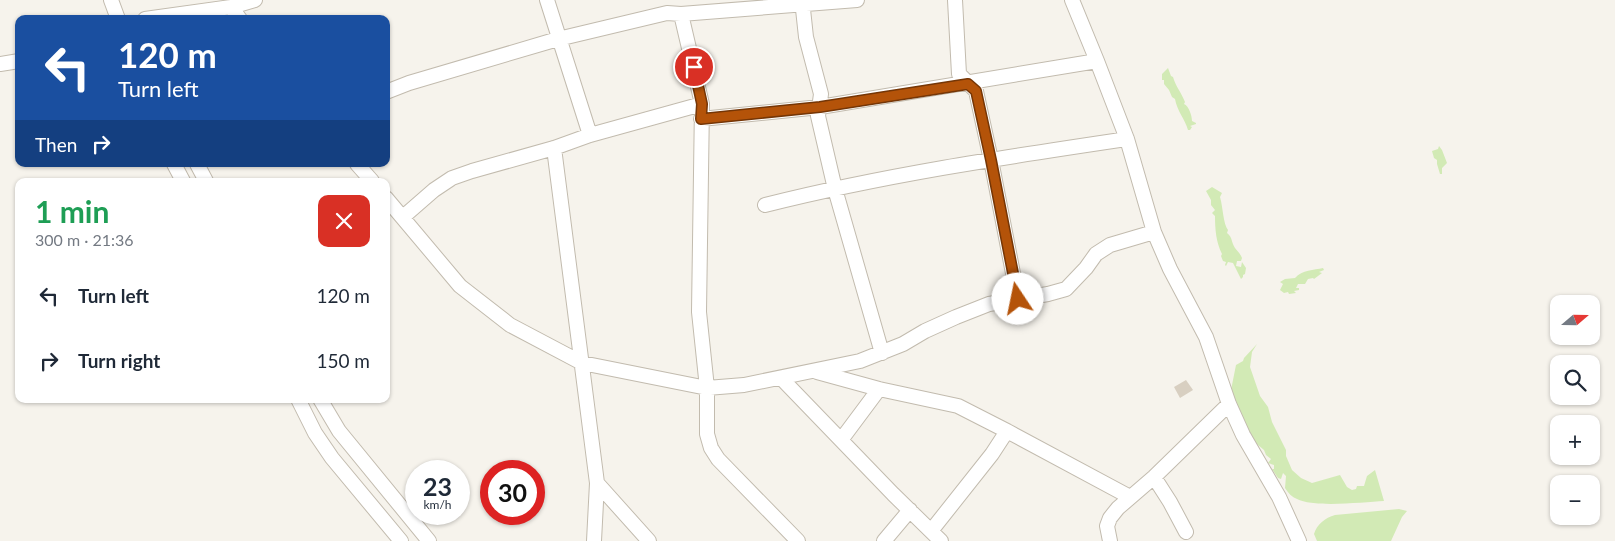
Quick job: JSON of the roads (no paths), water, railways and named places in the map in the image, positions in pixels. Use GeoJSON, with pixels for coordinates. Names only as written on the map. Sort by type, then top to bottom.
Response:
{"type":"FeatureCollection","features":[{"type":"Feature","properties":{"kind":"street"},"geometry":{"type":"LineString","coordinates":[[111,0],[117,15]]}},
{"type":"Feature","properties":{"kind":"street"},"geometry":{"type":"LineString","coordinates":[[171,15],[231,6],[255,0]]}},
{"type":"Feature","properties":{"kind":"street"},"geometry":{"type":"LineString","coordinates":[[547,0],[590,135]]}},
{"type":"Feature","properties":{"kind":"street"},"geometry":{"type":"LineString","coordinates":[[390,90],[409,83],[665,7],[681,14],[802,2],[857,0]]}},
{"type":"Feature","properties":{"kind":"street"},"geometry":{"type":"LineString","coordinates":[[955,0],[959,74],[976,91],[1018,299]]}},
{"type":"Feature","properties":{"kind":"street"},"geometry":{"type":"LineString","coordinates":[[1072,0],[1127,139],[1154,232],[1170,269],[1206,337],[1229,404],[1243,435],[1279,497],[1299,541]]}},
{"type":"Feature","properties":{"kind":"street"},"geometry":{"type":"LineString","coordinates":[[802,2],[806,37],[821,94],[818,116],[835,189],[882,353]]}},
{"type":"Feature","properties":{"kind":"street"},"geometry":{"type":"LineString","coordinates":[[231,6],[237,15]]}},
{"type":"Feature","properties":{"kind":"street"},"geometry":{"type":"LineString","coordinates":[[681,14],[702,104],[699,312],[707,388],[707,434],[711,448],[718,459],[793,540]]}},
{"type":"Feature","properties":{"kind":"street"},"geometry":{"type":"LineString","coordinates":[[0,64],[15,62]]}},
{"type":"Feature","properties":{"kind":"street"},"geometry":{"type":"LineString","coordinates":[[701,119],[820,107],[1097,62]]}},
{"type":"Feature","properties":{"kind":"street"},"geometry":{"type":"LineString","coordinates":[[403,217],[434,190],[452,178],[554,148],[590,135],[702,104]]}},
{"type":"Feature","properties":{"kind":"street"},"geometry":{"type":"LineString","coordinates":[[765,205],[835,189],[991,160],[1127,139]]}},
{"type":"Feature","properties":{"kind":"street"},"geometry":{"type":"LineString","coordinates":[[554,148],[597,484],[594,541]]}},
{"type":"Feature","properties":{"kind":"street"},"geometry":{"type":"LineString","coordinates":[[198,167],[204,178]]}},
{"type":"Feature","properties":{"kind":"street"},"geometry":{"type":"LineString","coordinates":[[360,167],[369,178]]}},
{"type":"Feature","properties":{"kind":"street"},"geometry":{"type":"LineString","coordinates":[[390,202],[460,286],[510,325],[582,363],[707,388],[744,385],[860,361],[903,344],[925,331],[989,304],[1066,289],[1086,268],[1096,254],[1110,245],[1154,232]]}},
{"type":"Feature","properties":{"kind":"street"},"geometry":{"type":"LineString","coordinates":[[813,371],[958,406],[1130,497]]}},
{"type":"Feature","properties":{"kind":"street"},"geometry":{"type":"LineString","coordinates":[[781,378],[942,541]]}},
{"type":"Feature","properties":{"kind":"street"},"geometry":{"type":"LineString","coordinates":[[841,440],[879,388]]}},
{"type":"Feature","properties":{"kind":"street"},"geometry":{"type":"LineString","coordinates":[[300,403],[315,433],[332,458],[400,541]]}},
{"type":"Feature","properties":{"kind":"street"},"geometry":{"type":"LineString","coordinates":[[322,403],[339,431],[429,541]]}},
{"type":"Feature","properties":{"kind":"street"},"geometry":{"type":"LineString","coordinates":[[1110,541],[1107,526],[1110,518],[1118,508],[1154,477],[1229,404]]}},
{"type":"Feature","properties":{"kind":"street"},"geometry":{"type":"LineString","coordinates":[[931,531],[992,454],[1007,431]]}},
{"type":"Feature","properties":{"kind":"street"},"geometry":{"type":"LineString","coordinates":[[1154,477],[1186,532]]}},
{"type":"Feature","properties":{"kind":"street"},"geometry":{"type":"LineString","coordinates":[[597,484],[649,541]]}},
{"type":"Feature","properties":{"kind":"street"},"geometry":{"type":"LineString","coordinates":[[884,541],[910,510]]}}]}
